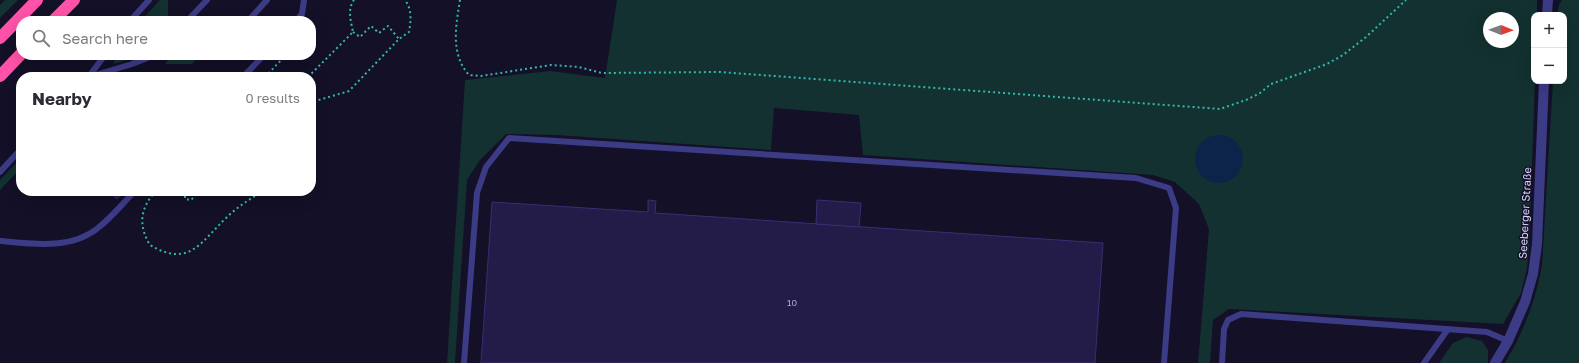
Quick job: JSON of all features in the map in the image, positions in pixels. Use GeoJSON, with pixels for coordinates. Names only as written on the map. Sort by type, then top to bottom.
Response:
{"type":"FeatureCollection","features":[{"type":"Feature","properties":{"kind":"highway"},"geometry":{"type":"LineString","coordinates":[[21,16],[37,0]]}},
{"type":"Feature","properties":{"kind":"highway"},"geometry":{"type":"LineString","coordinates":[[58,16],[74,0]]}},
{"type":"Feature","properties":{"kind":"highway"},"geometry":{"type":"LineString","coordinates":[[0,38],[16,22]]}},
{"type":"Feature","properties":{"kind":"highway"},"geometry":{"type":"LineString","coordinates":[[0,76],[16,59]]}},
{"type":"Feature","properties":{"kind":"street"},"geometry":{"type":"LineString","coordinates":[[1547,12],[1548,0]]}},
{"type":"Feature","properties":{"kind":"street","name":"Seeberger Straße"},"geometry":{"type":"LineString","coordinates":[[1495,363],[1508,341],[1525,302],[1533,274],[1537,244],[1544,84]]}},
{"type":"Feature","properties":{"kind":"lane"},"geometry":{"type":"LineString","coordinates":[[135,16],[149,0]]}},
{"type":"Feature","properties":{"kind":"lane"},"geometry":{"type":"LineString","coordinates":[[192,16],[207,0]]}},
{"type":"Feature","properties":{"kind":"lane"},"geometry":{"type":"LineString","coordinates":[[253,16],[267,0]]}},
{"type":"Feature","properties":{"kind":"lane"},"geometry":{"type":"LineString","coordinates":[[300,16],[302,14],[304,0]]}},
{"type":"Feature","properties":{"kind":"lane"},"geometry":{"type":"LineString","coordinates":[[93,72],[102,60]]}},
{"type":"Feature","properties":{"kind":"lane"},"geometry":{"type":"LineString","coordinates":[[104,72],[142,60]]}},
{"type":"Feature","properties":{"kind":"lane"},"geometry":{"type":"LineString","coordinates":[[248,72],[259,60]]}},
{"type":"Feature","properties":{"kind":"lane"},"geometry":{"type":"LineString","coordinates":[[464,363],[477,193],[486,167],[509,138],[1136,178],[1169,188],[1176,208],[1164,363]]}},
{"type":"Feature","properties":{"kind":"lane"},"geometry":{"type":"LineString","coordinates":[[0,172],[16,155]]}},
{"type":"Feature","properties":{"kind":"lane"},"geometry":{"type":"LineString","coordinates":[[0,241],[60,244],[80,239],[98,228],[130,196]]}},
{"type":"Feature","properties":{"kind":"lane"},"geometry":{"type":"LineString","coordinates":[[1222,363],[1224,329],[1228,320],[1241,314],[1487,332],[1508,341]]}},
{"type":"Feature","properties":{"kind":"lane"},"geometry":{"type":"LineString","coordinates":[[1424,363],[1448,329]]}},
{"type":"Feature","properties":{"kind":"path"},"geometry":{"type":"LineString","coordinates":[[354,0],[351,3],[350,14],[353,32],[360,37],[371,26],[379,33],[388,26],[399,39]]}},
{"type":"Feature","properties":{"kind":"path"},"geometry":{"type":"LineString","coordinates":[[316,101],[349,91],[399,39],[409,32],[411,22],[409,5],[405,0]]}},
{"type":"Feature","properties":{"kind":"path"},"geometry":{"type":"LineString","coordinates":[[460,0],[455,32],[462,67],[469,75],[481,76],[551,65],[579,67],[602,73],[720,72],[1220,109],[1246,100],[1271,84],[1327,64],[1344,55],[1406,0]]}},
{"type":"Feature","properties":{"kind":"path"},"geometry":{"type":"LineString","coordinates":[[313,72],[353,32]]}},
{"type":"Feature","properties":{"kind":"path"},"geometry":{"type":"LineString","coordinates":[[270,72],[281,60]]}},
{"type":"Feature","properties":{"kind":"path"},"geometry":{"type":"LineString","coordinates":[[153,196],[145,207],[142,221],[143,233],[150,245],[177,255],[196,248],[239,206],[255,196]]}},
{"type":"Feature","properties":{"kind":"path"},"geometry":{"type":"LineString","coordinates":[[185,196],[185,199],[191,200],[195,196]]}},
{"type":"Feature","properties":{"kind":"green space"},"geometry":{"type":"Polygon","coordinates":[[[5,0],[18,0],[0,18],[0,5],[5,0]]]}},
{"type":"Feature","properties":{"kind":"green space"},"geometry":{"type":"Polygon","coordinates":[[[160,0],[168,0],[168,16],[146,16],[160,0]]]}},
{"type":"Feature","properties":{"kind":"green space"},"geometry":{"type":"Polygon","coordinates":[[[617,0],[1537,0],[1537,12],[1531,12],[1531,84],[1535,84],[1527,268],[1521,293],[1503,324],[1229,309],[1213,320],[1210,363],[1198,363],[1209,229],[1199,204],[1175,182],[1153,175],[863,155],[859,115],[774,108],[771,150],[556,135],[506,134],[480,160],[467,180],[455,363],[447,363],[465,80],[550,71],[605,78],[617,0]]]}},
{"type":"Feature","properties":{"kind":"green space"},"geometry":{"type":"Polygon","coordinates":[[[1562,0],[1579,0],[1579,363],[1505,363],[1518,340],[1528,316],[1542,265],[1553,84],[1567,84],[1567,12],[1558,12],[1562,0]]]}},
{"type":"Feature","properties":{"kind":"green space"},"geometry":{"type":"Polygon","coordinates":[[[115,60],[126,60],[113,64],[115,60]]]}},
{"type":"Feature","properties":{"kind":"green space"},"geometry":{"type":"Polygon","coordinates":[[[169,60],[196,60],[192,64],[165,64],[169,60]]]}},
{"type":"Feature","properties":{"kind":"green space"},"geometry":{"type":"Polygon","coordinates":[[[16,163],[16,173],[0,190],[0,180],[16,163]]]}},
{"type":"Feature","properties":{"kind":"green space"},"geometry":{"type":"Polygon","coordinates":[[[1466,337],[1482,341],[1488,350],[1488,363],[1439,363],[1453,343],[1466,337]]]}},
{"type":"Feature","properties":{"kind":"water"},"geometry":{"type":"Polygon","coordinates":[[[1219,135],[1228,137],[1236,142],[1241,150],[1243,159],[1241,168],[1236,176],[1228,181],[1219,183],[1210,181],[1202,176],[1197,168],[1195,159],[1197,150],[1202,142],[1210,137],[1219,135]]]}},
{"type":"Feature","properties":{"kind":"building"},"geometry":{"type":"Polygon","coordinates":[[[648,200],[656,201],[655,213],[1103,243],[1095,363],[481,363],[492,202],[648,212],[648,200]]]}},
{"type":"Feature","properties":{"kind":"building"},"geometry":{"type":"Polygon","coordinates":[[[817,200],[861,203],[859,227],[816,224],[817,200]]]}}]}
